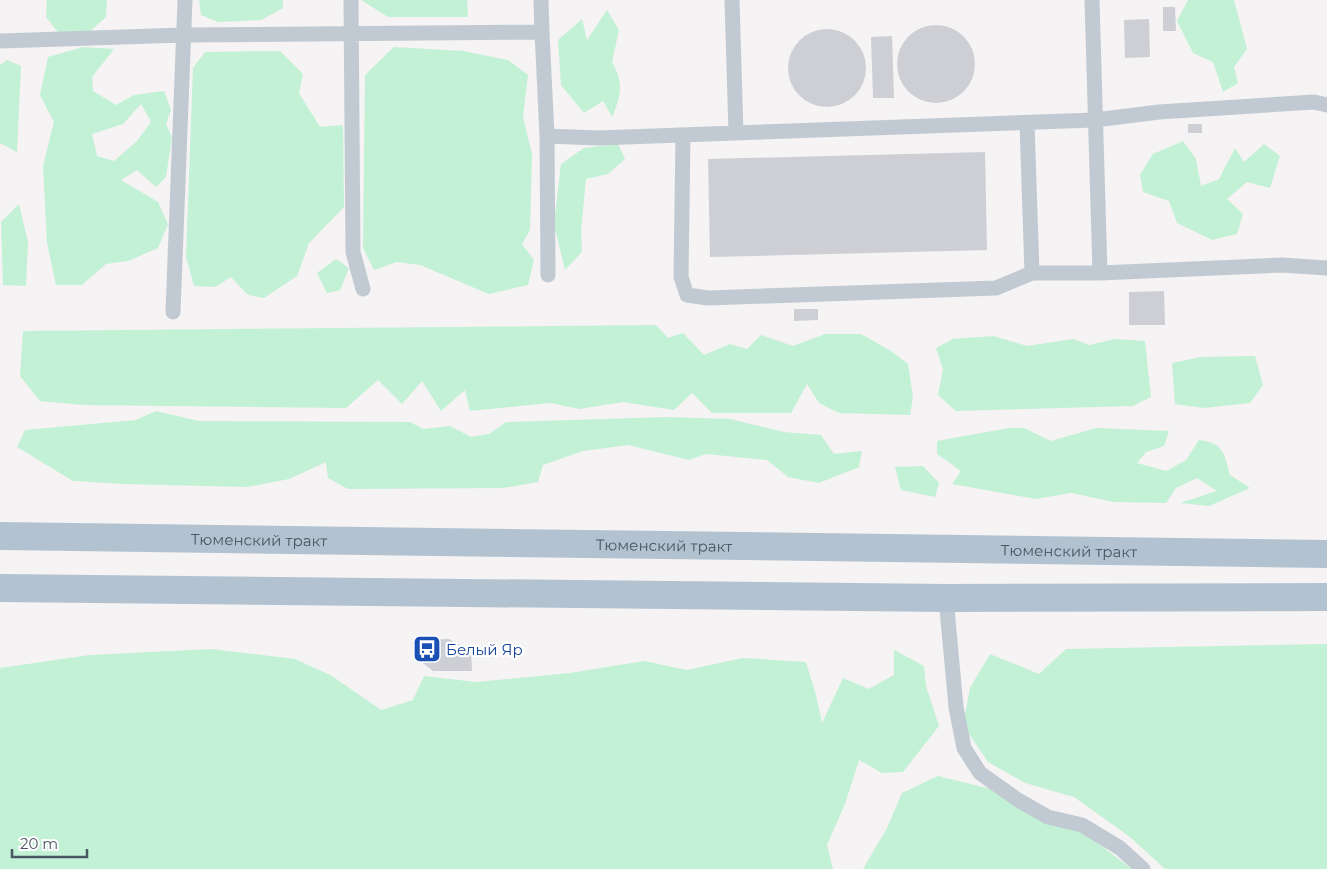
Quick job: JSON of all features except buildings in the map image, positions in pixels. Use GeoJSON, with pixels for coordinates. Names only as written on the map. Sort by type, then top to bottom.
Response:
{"type":"FeatureCollection","features":[{"type":"Feature","properties":{"kind":"main road","name":"Тюменский тракт"},"geometry":{"type":"LineString","coordinates":[[0,536],[1327,554]]}},
{"type":"Feature","properties":{"kind":"main road"},"geometry":{"type":"LineString","coordinates":[[0,588],[946,598],[1327,597]]}},
{"type":"Feature","properties":{"kind":"lane"},"geometry":{"type":"LineString","coordinates":[[173,312],[185,0]]}},
{"type":"Feature","properties":{"kind":"lane"},"geometry":{"type":"LineString","coordinates":[[351,0],[353,252],[363,289]]}},
{"type":"Feature","properties":{"kind":"lane"},"geometry":{"type":"LineString","coordinates":[[541,0],[547,136],[548,275]]}},
{"type":"Feature","properties":{"kind":"lane"},"geometry":{"type":"LineString","coordinates":[[732,0],[736,133]]}},
{"type":"Feature","properties":{"kind":"lane"},"geometry":{"type":"LineString","coordinates":[[1092,0],[1100,273]]}},
{"type":"Feature","properties":{"kind":"lane"},"geometry":{"type":"LineString","coordinates":[[0,41],[184,35],[542,32]]}},
{"type":"Feature","properties":{"kind":"lane"},"geometry":{"type":"LineString","coordinates":[[547,136],[598,138],[1027,123],[1095,120],[1159,112],[1314,102],[1327,105]]}},
{"type":"Feature","properties":{"kind":"lane"},"geometry":{"type":"LineString","coordinates":[[1027,123],[1032,273]]}},
{"type":"Feature","properties":{"kind":"lane"},"geometry":{"type":"LineString","coordinates":[[683,135],[681,277],[687,295],[708,298],[996,288],[1032,273],[1100,273],[1282,265],[1327,268]]}},
{"type":"Feature","properties":{"kind":"lane"},"geometry":{"type":"LineString","coordinates":[[946,598],[956,707],[964,748],[980,773],[1018,800],[1048,816],[1082,825],[1120,848],[1143,869]]}},
{"type":"Feature","properties":{"kind":"green space"},"geometry":{"type":"Polygon","coordinates":[[[47,0],[107,0],[106,17],[89,32],[61,36],[46,17],[47,0]]]}},
{"type":"Feature","properties":{"kind":"green space"},"geometry":{"type":"Polygon","coordinates":[[[199,0],[283,0],[283,8],[261,20],[218,22],[201,15],[199,0]]]}},
{"type":"Feature","properties":{"kind":"green space"},"geometry":{"type":"Polygon","coordinates":[[[361,0],[467,0],[468,17],[388,17],[361,0]]]}},
{"type":"Feature","properties":{"kind":"green space"},"geometry":{"type":"Polygon","coordinates":[[[1188,0],[1234,0],[1247,49],[1234,67],[1238,83],[1223,92],[1213,62],[1193,53],[1177,21],[1188,0]]]}},
{"type":"Feature","properties":{"kind":"green space"},"geometry":{"type":"Polygon","coordinates":[[[607,10],[619,30],[612,62],[620,83],[620,90],[612,117],[603,101],[584,113],[561,85],[558,40],[582,19],[587,40],[607,10]]]}},
{"type":"Feature","properties":{"kind":"green space"},"geometry":{"type":"Polygon","coordinates":[[[83,47],[114,49],[92,77],[93,91],[116,105],[134,95],[164,91],[171,110],[166,124],[172,137],[166,177],[156,187],[137,170],[121,180],[158,202],[168,224],[158,248],[128,261],[106,264],[82,285],[56,285],[47,243],[43,166],[54,122],[40,95],[48,57],[83,47]],[[141,104],[123,124],[92,134],[97,156],[114,161],[137,141],[151,122],[141,104]]]}},
{"type":"Feature","properties":{"kind":"green space"},"geometry":{"type":"Polygon","coordinates":[[[394,47],[463,51],[508,60],[528,75],[523,117],[532,154],[530,230],[522,244],[534,260],[528,285],[489,294],[420,265],[397,262],[374,270],[363,248],[365,75],[394,47]]]}},
{"type":"Feature","properties":{"kind":"green space"},"geometry":{"type":"Polygon","coordinates":[[[280,51],[303,74],[299,93],[320,127],[343,125],[344,207],[309,243],[297,276],[264,298],[248,295],[231,277],[215,287],[194,286],[186,257],[193,68],[205,52],[280,51]]]}},
{"type":"Feature","properties":{"kind":"green space"},"geometry":{"type":"Polygon","coordinates":[[[7,60],[21,66],[17,152],[0,143],[0,65],[7,60]]]}},
{"type":"Feature","properties":{"kind":"green space"},"geometry":{"type":"Polygon","coordinates":[[[1183,141],[1196,159],[1201,186],[1219,179],[1235,148],[1244,162],[1264,144],[1280,156],[1270,188],[1247,182],[1227,199],[1243,214],[1237,234],[1212,240],[1177,223],[1169,201],[1143,192],[1140,175],[1153,154],[1183,141]]]}},
{"type":"Feature","properties":{"kind":"green space"},"geometry":{"type":"Polygon","coordinates":[[[618,144],[625,159],[608,174],[586,179],[581,232],[582,252],[565,270],[554,224],[561,164],[584,148],[618,144]]]}},
{"type":"Feature","properties":{"kind":"green space"},"geometry":{"type":"Polygon","coordinates":[[[19,204],[28,242],[26,286],[3,285],[1,222],[19,204]]]}},
{"type":"Feature","properties":{"kind":"green space"},"geometry":{"type":"Polygon","coordinates":[[[336,259],[349,268],[340,290],[327,293],[317,273],[336,259]]]}},
{"type":"Feature","properties":{"kind":"green space"},"geometry":{"type":"Polygon","coordinates":[[[656,325],[668,338],[683,333],[704,355],[730,344],[747,349],[761,335],[793,346],[825,334],[861,334],[891,351],[908,364],[913,397],[910,415],[839,413],[819,403],[807,384],[791,413],[712,413],[692,393],[674,410],[623,402],[580,409],[550,403],[470,411],[465,390],[441,411],[422,381],[402,404],[378,380],[346,408],[83,405],[40,401],[20,376],[23,331],[656,325]]]}},
{"type":"Feature","properties":{"kind":"green space"},"geometry":{"type":"Polygon","coordinates":[[[993,336],[1027,346],[1073,339],[1089,345],[1115,339],[1145,341],[1151,397],[1133,406],[956,411],[938,395],[943,369],[936,348],[953,339],[993,336]]]}},
{"type":"Feature","properties":{"kind":"green space"},"geometry":{"type":"Polygon","coordinates":[[[1255,356],[1263,385],[1250,403],[1204,408],[1175,404],[1172,363],[1201,357],[1255,356]]]}},
{"type":"Feature","properties":{"kind":"green space"},"geometry":{"type":"Polygon","coordinates":[[[156,411],[199,421],[410,422],[423,429],[450,426],[471,437],[489,434],[506,422],[667,417],[730,419],[784,432],[821,435],[834,454],[862,451],[859,467],[819,483],[788,477],[767,460],[706,454],[689,460],[628,445],[583,451],[543,465],[538,482],[503,488],[348,489],[328,478],[326,462],[289,479],[247,487],[73,481],[17,447],[25,430],[136,420],[156,411]]]}},
{"type":"Feature","properties":{"kind":"green space"},"geometry":{"type":"Polygon","coordinates":[[[1009,428],[1024,428],[1051,441],[1096,428],[1169,431],[1164,446],[1146,452],[1137,463],[1166,471],[1186,460],[1199,440],[1207,441],[1222,450],[1230,475],[1250,488],[1209,506],[1180,503],[1217,491],[1197,478],[1176,488],[1166,503],[1114,502],[1071,493],[1036,499],[952,484],[961,471],[937,454],[937,441],[1009,428]]]}},
{"type":"Feature","properties":{"kind":"green space"},"geometry":{"type":"Polygon","coordinates":[[[923,466],[939,483],[935,497],[901,490],[895,467],[923,466]]]}},
{"type":"Feature","properties":{"kind":"green space"},"geometry":{"type":"Polygon","coordinates":[[[1327,644],[1327,869],[1165,869],[1130,837],[1074,797],[1025,783],[988,762],[963,725],[970,688],[990,654],[1039,674],[1066,649],[1327,644]]]}},
{"type":"Feature","properties":{"kind":"green space"},"geometry":{"type":"Polygon","coordinates":[[[211,649],[295,659],[332,676],[381,710],[413,700],[424,676],[476,682],[570,673],[644,661],[687,670],[743,658],[806,662],[822,723],[843,678],[869,689],[894,675],[894,650],[924,666],[926,686],[939,726],[903,772],[882,773],[859,760],[845,804],[827,845],[833,869],[0,869],[0,668],[90,655],[211,649]]]}},
{"type":"Feature","properties":{"kind":"green space"},"geometry":{"type":"Polygon","coordinates":[[[938,776],[995,790],[1066,819],[1132,869],[863,869],[887,828],[902,793],[938,776]]]}},
{"type":"Feature","properties":{"kind":"place","name":"Белый Яр"},"geometry":{"type":"Point","coordinates":[427,649]}}]}
